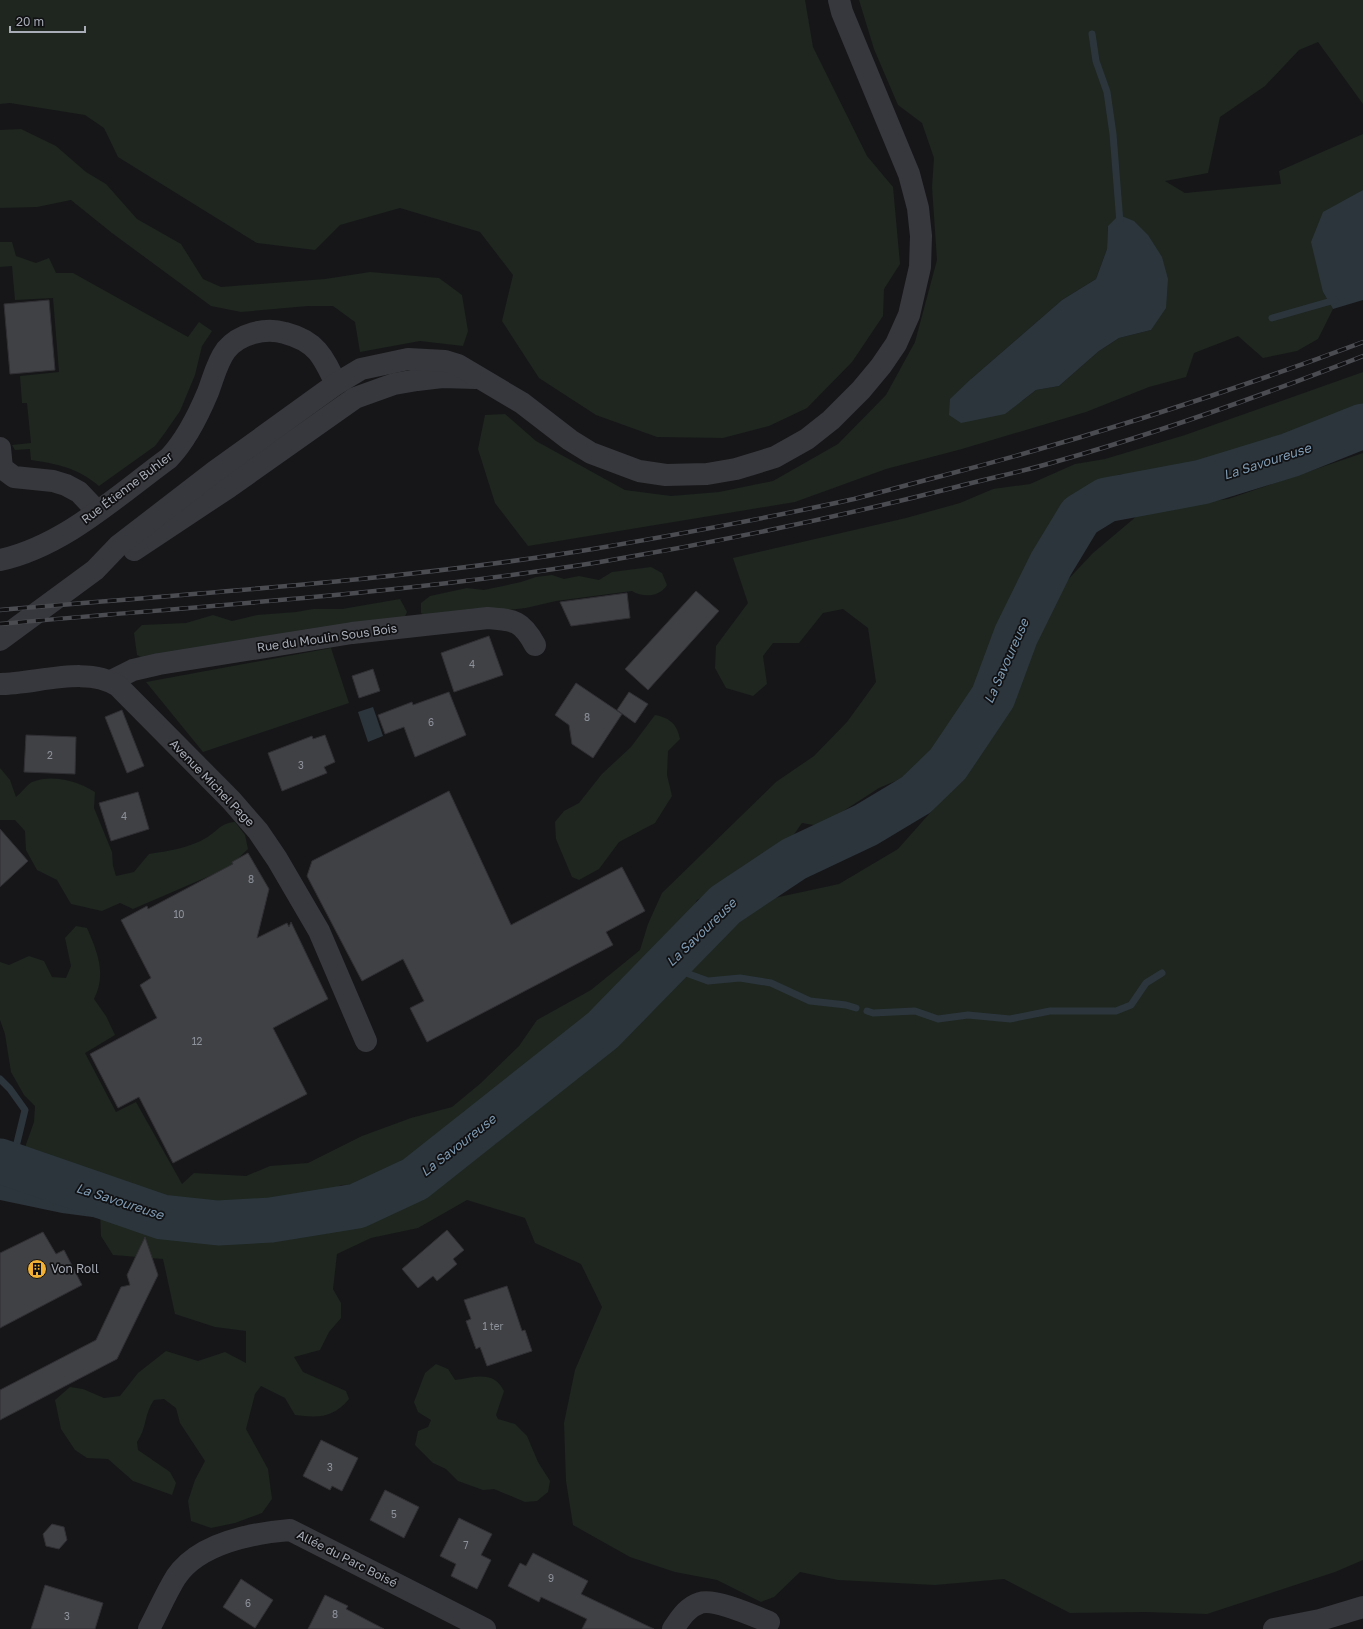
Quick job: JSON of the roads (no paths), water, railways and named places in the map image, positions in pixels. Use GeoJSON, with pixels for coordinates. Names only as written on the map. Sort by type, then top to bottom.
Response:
{"type":"FeatureCollection","features":[{"type":"Feature","properties":{"kind":"street"},"geometry":{"type":"LineString","coordinates":[[0,640],[95,570],[118,546],[214,472],[336,384],[361,369],[408,359],[452,363],[458,365],[522,403],[570,440],[591,453],[639,471],[666,475],[707,474],[736,469],[775,457],[807,439],[830,420],[861,390],[881,366],[892,349],[909,315],[920,267],[921,236],[918,208],[909,174],[839,0]]}},
{"type":"Feature","properties":{"kind":"street","name":"Rue Étienne Buhler"},"geometry":{"type":"LineString","coordinates":[[0,560],[13,557],[51,543],[66,534],[169,458],[179,446],[205,399],[223,356],[226,351],[238,340],[263,331],[276,330],[301,337],[316,348],[336,384]]}},
{"type":"Feature","properties":{"kind":"street"},"geometry":{"type":"LineString","coordinates":[[95,570],[123,558],[218,495],[355,398],[394,384],[418,380],[442,377],[479,378]]}},
{"type":"Feature","properties":{"kind":"street"},"geometry":{"type":"LineString","coordinates":[[336,384],[342,393],[355,398]]}},
{"type":"Feature","properties":{"kind":"street"},"geometry":{"type":"LineString","coordinates":[[218,495],[230,474],[334,397],[336,384]]}},
{"type":"Feature","properties":{"kind":"street"},"geometry":{"type":"LineString","coordinates":[[0,448],[2,468],[14,477],[53,481],[66,485],[79,492],[97,511]]}},
{"type":"Feature","properties":{"kind":"street","name":"Rue du Moulin Sous Bois"},"geometry":{"type":"LineString","coordinates":[[111,682],[133,670],[159,664],[352,634],[488,618],[507,619],[526,629],[535,645]]}},
{"type":"Feature","properties":{"kind":"street","name":"Avenue Michel Page"},"geometry":{"type":"LineString","coordinates":[[0,684],[85,676],[102,678],[111,682],[132,700],[231,800],[258,831],[318,931],[366,1041]]}},
{"type":"Feature","properties":{"kind":"street","name":"Allée du Parc Boisé"},"geometry":{"type":"LineString","coordinates":[[149,1629],[176,1577],[185,1566],[224,1543],[259,1532],[290,1530],[485,1629]]}},
{"type":"Feature","properties":{"kind":"street"},"geometry":{"type":"LineString","coordinates":[[673,1629],[682,1615],[700,1602],[713,1602],[769,1622]]}},
{"type":"Feature","properties":{"kind":"street"},"geometry":{"type":"LineString","coordinates":[[1274,1629],[1320,1620],[1363,1607]]}},
{"type":"Feature","properties":{"kind":"waterway"},"geometry":{"type":"LineString","coordinates":[[1092,34],[1096,61],[1107,92],[1113,134],[1120,223]]}},
{"type":"Feature","properties":{"kind":"waterway"},"geometry":{"type":"LineString","coordinates":[[1272,318],[1335,300]]}},
{"type":"Feature","properties":{"kind":"waterway","name":"La Savoureuse"},"geometry":{"type":"LineString","coordinates":[[0,1161],[162,1217],[218,1223],[271,1220],[357,1206],[415,1179],[603,1030],[725,905],[794,859],[866,825],[916,795],[948,764],[993,697],[1016,635],[1051,564],[1080,516],[1106,500],[1202,482],[1290,455],[1363,426]]}},
{"type":"Feature","properties":{"kind":"waterway"},"geometry":{"type":"LineString","coordinates":[[667,966],[708,981],[740,978],[771,983],[810,1001],[846,1005],[856,1008]]}},
{"type":"Feature","properties":{"kind":"waterway"},"geometry":{"type":"LineString","coordinates":[[867,1011],[873,1013],[915,1011],[938,1019],[968,1015],[1010,1019],[1050,1011],[1116,1011],[1131,1005],[1146,983],[1162,973]]}},
{"type":"Feature","properties":{"kind":"waterway"},"geometry":{"type":"LineString","coordinates":[[0,1079],[10,1089],[25,1110],[14,1155]]}},
{"type":"Feature","properties":{"kind":"railway"},"geometry":{"type":"LineString","coordinates":[[0,610],[223,592],[445,570],[593,549],[691,532],[854,499],[1002,460],[1158,413],[1261,379],[1363,342]]}},
{"type":"Feature","properties":{"kind":"railway"},"geometry":{"type":"LineString","coordinates":[[0,624],[300,598],[450,583],[600,562],[689,546],[823,519],[1046,465],[1135,438],[1212,412],[1363,356]]}},
{"type":"Feature","properties":{"kind":"place","name":"Von Roll"},"geometry":{"type":"Point","coordinates":[37,1269]}}]}
